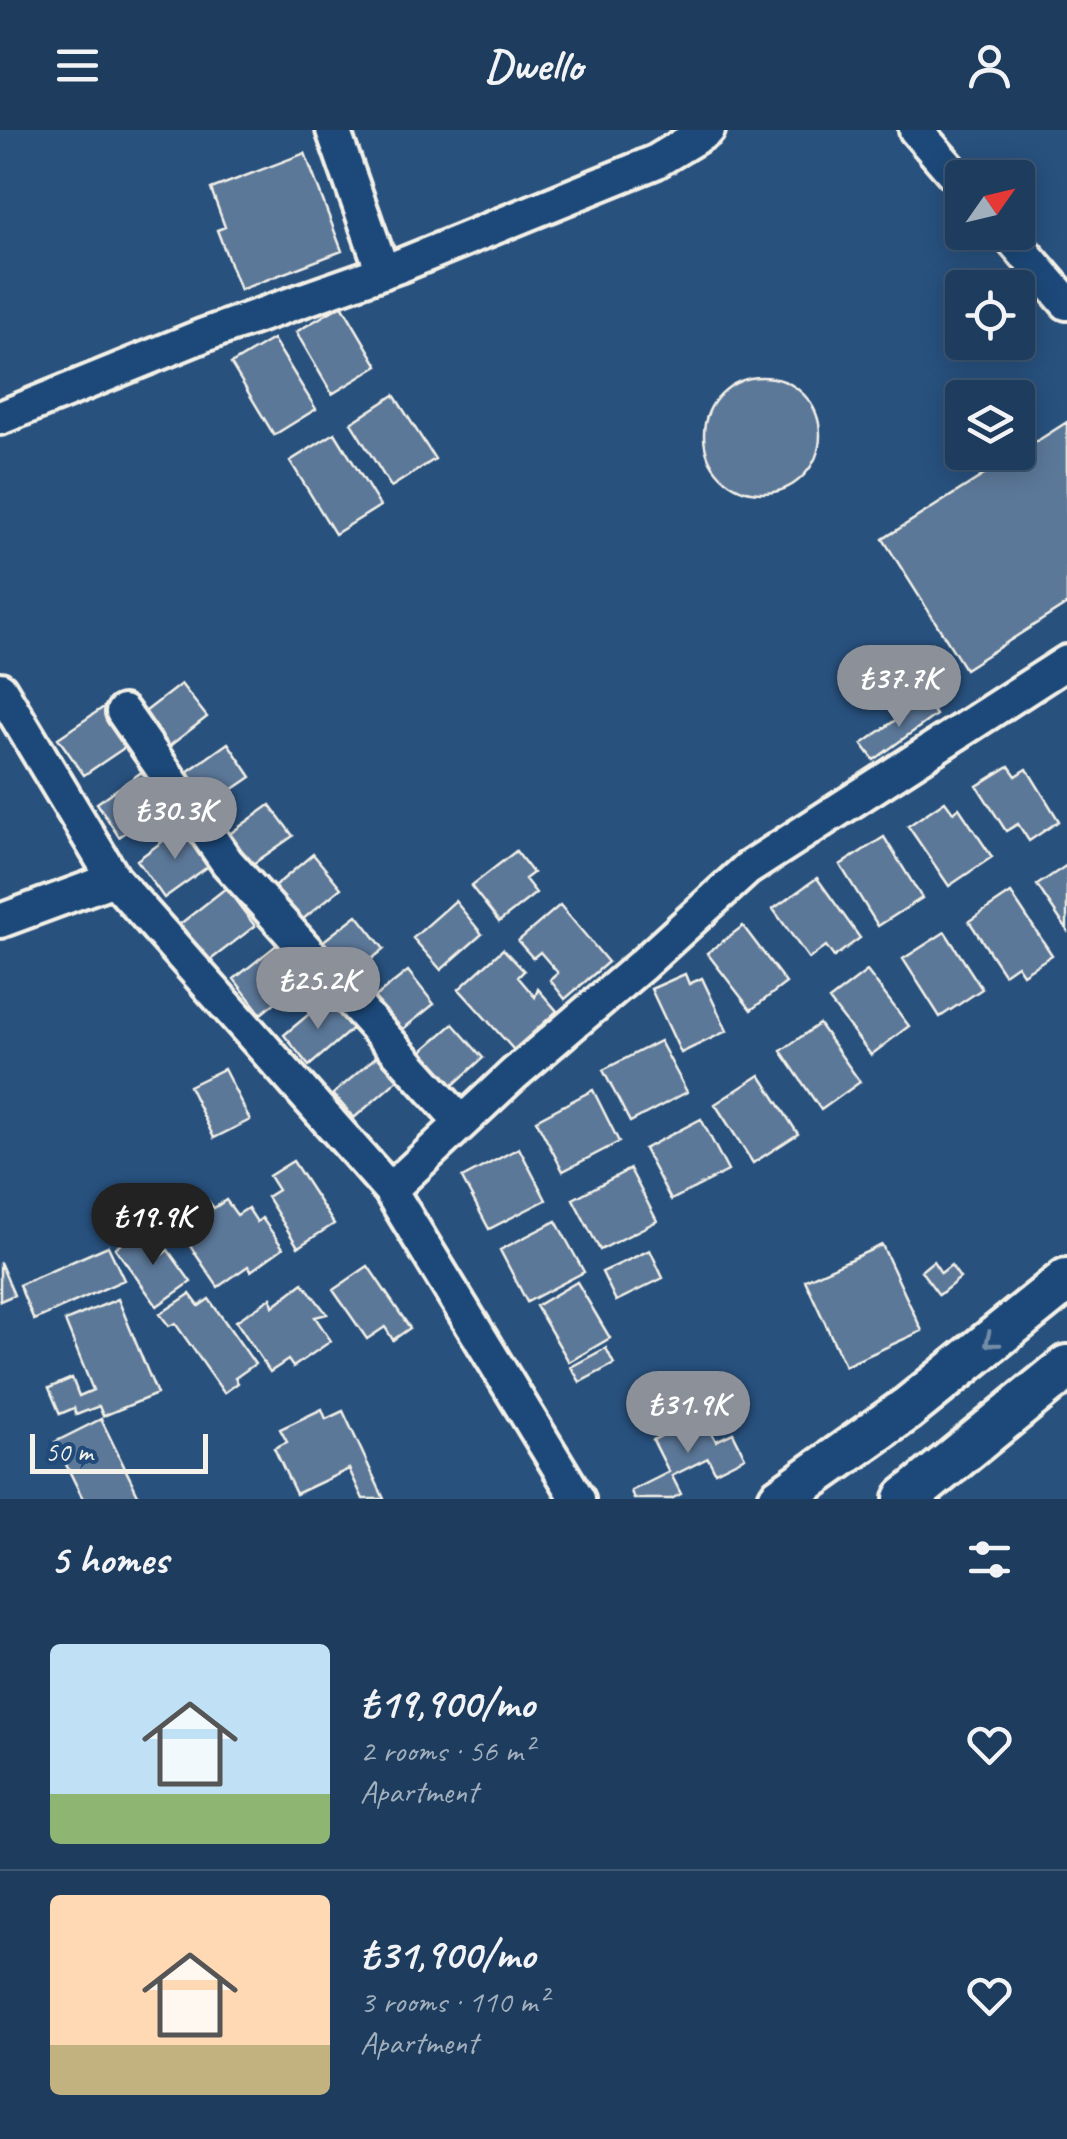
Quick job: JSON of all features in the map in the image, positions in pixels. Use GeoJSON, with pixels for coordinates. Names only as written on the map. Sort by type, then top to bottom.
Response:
{"type":"FeatureCollection","features":[{"type":"Feature","properties":{"kind":"main road"},"geometry":{"type":"LineString","coordinates":[[780,1499],[907,1409],[1067,1280]]}},
{"type":"Feature","properties":{"kind":"main road"},"geometry":{"type":"LineString","coordinates":[[906,1499],[1067,1367]]}},
{"type":"Feature","properties":{"kind":"street"},"geometry":{"type":"LineString","coordinates":[[333,130],[383,272]]}},
{"type":"Feature","properties":{"kind":"street"},"geometry":{"type":"LineString","coordinates":[[0,418],[204,335],[383,272],[655,162],[708,130]]}},
{"type":"Feature","properties":{"kind":"street"},"geometry":{"type":"LineString","coordinates":[[916,130],[945,163]]}},
{"type":"Feature","properties":{"kind":"street"},"geometry":{"type":"LineString","coordinates":[[1021,250],[1067,303]]}},
{"type":"Feature","properties":{"kind":"street"},"geometry":{"type":"LineString","coordinates":[[390,1190],[747,868],[1067,662]]}},
{"type":"Feature","properties":{"kind":"street"},"geometry":{"type":"LineString","coordinates":[[0,689],[114,879],[390,1190],[578,1499]]}},
{"type":"Feature","properties":{"kind":"street"},"geometry":{"type":"LineString","coordinates":[[123,712],[227,862],[461,1122]]}},
{"type":"Feature","properties":{"kind":"street"},"geometry":{"type":"LineString","coordinates":[[0,921],[114,879]]}},
{"type":"Feature","properties":{"kind":"building"},"geometry":{"type":"Polygon","coordinates":[[[305,153],[342,251],[240,290],[217,230],[225,227],[211,189],[305,153]]]}},
{"type":"Feature","properties":{"kind":"building"},"geometry":{"type":"Polygon","coordinates":[[[342,305],[378,366],[332,394],[296,332],[342,305]]]}},
{"type":"Feature","properties":{"kind":"building"},"geometry":{"type":"Polygon","coordinates":[[[273,339],[316,409],[274,435],[231,364],[273,339]]]}},
{"type":"Feature","properties":{"kind":"building"},"geometry":{"type":"Polygon","coordinates":[[[762,377],[784,381],[803,394],[816,413],[820,435],[816,457],[803,476],[784,489],[762,493],[740,489],[721,476],[708,457],[704,435],[708,413],[721,394],[740,381],[762,377]]]}},
{"type":"Feature","properties":{"kind":"building"},"geometry":{"type":"Polygon","coordinates":[[[394,395],[435,459],[391,487],[351,423],[394,395]]]}},
{"type":"Feature","properties":{"kind":"building"},"geometry":{"type":"Polygon","coordinates":[[[1067,422],[1067,604],[965,669],[883,539],[992,470],[1035,470],[1035,442],[1067,422]]]}},
{"type":"Feature","properties":{"kind":"building"},"geometry":{"type":"Polygon","coordinates":[[[335,433],[380,506],[335,534],[290,461],[335,433]]]}},
{"type":"Feature","properties":{"kind":"building"},"geometry":{"type":"Polygon","coordinates":[[[181,684],[207,717],[163,751],[137,718],[181,684]]]}},
{"type":"Feature","properties":{"kind":"building"},"geometry":{"type":"Polygon","coordinates":[[[925,699],[936,715],[874,760],[862,744],[925,699]]]}},
{"type":"Feature","properties":{"kind":"building"},"geometry":{"type":"Polygon","coordinates":[[[107,705],[133,742],[84,775],[58,738],[107,705]]]}},
{"type":"Feature","properties":{"kind":"building"},"geometry":{"type":"Polygon","coordinates":[[[228,743],[251,777],[207,807],[184,774],[228,743]]]}},
{"type":"Feature","properties":{"kind":"building"},"geometry":{"type":"Polygon","coordinates":[[[1009,766],[1016,776],[1027,769],[1059,821],[1029,841],[1018,824],[1006,831],[977,786],[1009,766]]]}},
{"type":"Feature","properties":{"kind":"building"},"geometry":{"type":"Polygon","coordinates":[[[146,769],[169,802],[119,837],[97,803],[146,769]]]}},
{"type":"Feature","properties":{"kind":"building"},"geometry":{"type":"Polygon","coordinates":[[[945,801],[953,812],[959,808],[992,857],[949,886],[908,826],[945,801]]]}},
{"type":"Feature","properties":{"kind":"building"},"geometry":{"type":"Polygon","coordinates":[[[270,805],[293,836],[250,866],[228,835],[270,805]]]}},
{"type":"Feature","properties":{"kind":"building"},"geometry":{"type":"Polygon","coordinates":[[[185,825],[213,863],[164,898],[137,860],[185,825]]]}},
{"type":"Feature","properties":{"kind":"building"},"geometry":{"type":"Polygon","coordinates":[[[884,837],[922,898],[878,926],[840,865],[884,837]]]}},
{"type":"Feature","properties":{"kind":"building"},"geometry":{"type":"Polygon","coordinates":[[[516,851],[533,873],[525,879],[536,893],[499,922],[471,886],[516,851]]]}},
{"type":"Feature","properties":{"kind":"building"},"geometry":{"type":"Polygon","coordinates":[[[313,854],[341,888],[302,920],[274,887],[313,854]]]}},
{"type":"Feature","properties":{"kind":"building"},"geometry":{"type":"Polygon","coordinates":[[[1067,865],[1067,930],[1037,885],[1067,865]]]}},
{"type":"Feature","properties":{"kind":"building"},"geometry":{"type":"Polygon","coordinates":[[[817,878],[860,938],[834,957],[826,946],[809,959],[773,909],[817,878]]]}},
{"type":"Feature","properties":{"kind":"building"},"geometry":{"type":"Polygon","coordinates":[[[226,888],[255,926],[209,961],[180,924],[226,888]]]}},
{"type":"Feature","properties":{"kind":"building"},"geometry":{"type":"Polygon","coordinates":[[[1011,893],[1052,955],[1023,974],[1017,965],[1004,974],[969,921],[1011,893]]]}},
{"type":"Feature","properties":{"kind":"building"},"geometry":{"type":"Polygon","coordinates":[[[455,901],[482,934],[441,970],[413,938],[455,901]]]}},
{"type":"Feature","properties":{"kind":"building"},"geometry":{"type":"Polygon","coordinates":[[[560,905],[608,962],[565,999],[550,980],[558,973],[540,952],[533,958],[518,941],[560,905]]]}},
{"type":"Feature","properties":{"kind":"building"},"geometry":{"type":"Polygon","coordinates":[[[357,915],[384,949],[345,981],[317,946],[357,915]]]}},
{"type":"Feature","properties":{"kind":"building"},"geometry":{"type":"Polygon","coordinates":[[[743,926],[786,983],[751,1010],[707,953],[743,926]]]}},
{"type":"Feature","properties":{"kind":"building"},"geometry":{"type":"Polygon","coordinates":[[[945,932],[982,989],[940,1017],[903,959],[945,932]]]}},
{"type":"Feature","properties":{"kind":"building"},"geometry":{"type":"Polygon","coordinates":[[[278,944],[305,978],[261,1014],[234,979],[278,944]]]}},
{"type":"Feature","properties":{"kind":"building"},"geometry":{"type":"Polygon","coordinates":[[[503,949],[524,971],[518,977],[535,997],[538,989],[557,1011],[514,1050],[459,989],[503,949]]]}},
{"type":"Feature","properties":{"kind":"building"},"geometry":{"type":"Polygon","coordinates":[[[408,971],[434,1004],[397,1034],[370,1001],[408,971]]]}},
{"type":"Feature","properties":{"kind":"building"},"geometry":{"type":"Polygon","coordinates":[[[867,971],[909,1026],[871,1055],[829,1000],[867,971]]]}},
{"type":"Feature","properties":{"kind":"building"},"geometry":{"type":"Polygon","coordinates":[[[685,974],[689,984],[702,978],[727,1031],[681,1053],[651,989],[685,974]]]}},
{"type":"Feature","properties":{"kind":"building"},"geometry":{"type":"Polygon","coordinates":[[[327,999],[352,1029],[309,1066],[284,1035],[327,999]]]}},
{"type":"Feature","properties":{"kind":"building"},"geometry":{"type":"Polygon","coordinates":[[[453,1024],[483,1058],[440,1097],[409,1062],[453,1024]]]}},
{"type":"Feature","properties":{"kind":"building"},"geometry":{"type":"Polygon","coordinates":[[[819,1024],[860,1082],[821,1110],[781,1051],[819,1024]]]}},
{"type":"Feature","properties":{"kind":"building"},"geometry":{"type":"Polygon","coordinates":[[[660,1041],[687,1092],[630,1122],[603,1070],[660,1041]]]}},
{"type":"Feature","properties":{"kind":"building"},"geometry":{"type":"Polygon","coordinates":[[[378,1055],[399,1079],[354,1118],[333,1094],[378,1055]]]}},
{"type":"Feature","properties":{"kind":"building"},"geometry":{"type":"Polygon","coordinates":[[[224,1069],[250,1120],[214,1138],[189,1086],[224,1069]]]}},
{"type":"Feature","properties":{"kind":"building"},"geometry":{"type":"Polygon","coordinates":[[[760,1075],[798,1134],[753,1163],[715,1104],[760,1075]]]}},
{"type":"Feature","properties":{"kind":"building"},"geometry":{"type":"Polygon","coordinates":[[[593,1090],[619,1142],[563,1171],[536,1120],[593,1090]]]}},
{"type":"Feature","properties":{"kind":"building"},"geometry":{"type":"Polygon","coordinates":[[[701,1119],[728,1171],[671,1200],[644,1149],[701,1119]]]}},
{"type":"Feature","properties":{"kind":"building"},"geometry":{"type":"Polygon","coordinates":[[[519,1148],[546,1200],[489,1229],[462,1178],[519,1148]]]}},
{"type":"Feature","properties":{"kind":"building"},"geometry":{"type":"Polygon","coordinates":[[[293,1161],[334,1224],[298,1247],[267,1197],[278,1190],[269,1176],[293,1161]]]}},
{"type":"Feature","properties":{"kind":"building"},"geometry":{"type":"Polygon","coordinates":[[[630,1169],[657,1221],[600,1250],[573,1199],[630,1169]]]}},
{"type":"Feature","properties":{"kind":"building"},"geometry":{"type":"Polygon","coordinates":[[[226,1200],[237,1215],[248,1208],[257,1222],[262,1218],[283,1248],[251,1271],[248,1266],[218,1287],[186,1240],[203,1228],[192,1212],[208,1201],[214,1208],[226,1200]]]}},
{"type":"Feature","properties":{"kind":"building"},"geometry":{"type":"Polygon","coordinates":[[[556,1221],[584,1272],[527,1302],[500,1250],[556,1221]]]}},
{"type":"Feature","properties":{"kind":"building"},"geometry":{"type":"Polygon","coordinates":[[[141,1230],[160,1256],[168,1250],[191,1282],[157,1306],[115,1248],[141,1230]]]}},
{"type":"Feature","properties":{"kind":"building"},"geometry":{"type":"Polygon","coordinates":[[[882,1245],[922,1331],[845,1366],[805,1280],[882,1245]]]}},
{"type":"Feature","properties":{"kind":"building"},"geometry":{"type":"Polygon","coordinates":[[[108,1246],[124,1280],[34,1320],[19,1285],[108,1246]]]}},
{"type":"Feature","properties":{"kind":"building"},"geometry":{"type":"Polygon","coordinates":[[[650,1250],[663,1278],[616,1301],[602,1272],[650,1250]]]}},
{"type":"Feature","properties":{"kind":"building"},"geometry":{"type":"Polygon","coordinates":[[[933,1261],[941,1273],[951,1265],[960,1278],[939,1295],[921,1271],[933,1261]]]}},
{"type":"Feature","properties":{"kind":"building"},"geometry":{"type":"Polygon","coordinates":[[[0,1262],[14,1295],[0,1301],[0,1262]]]}},
{"type":"Feature","properties":{"kind":"building"},"geometry":{"type":"Polygon","coordinates":[[[368,1266],[410,1328],[393,1340],[385,1327],[367,1339],[333,1290],[368,1266]]]}},
{"type":"Feature","properties":{"kind":"building"},"geometry":{"type":"Polygon","coordinates":[[[577,1282],[610,1338],[569,1362],[536,1306],[577,1282]]]}},
{"type":"Feature","properties":{"kind":"building"},"geometry":{"type":"Polygon","coordinates":[[[303,1283],[327,1314],[315,1317],[331,1341],[293,1367],[288,1360],[270,1372],[236,1321],[271,1298],[273,1306],[303,1283]]]}},
{"type":"Feature","properties":{"kind":"building"},"geometry":{"type":"Polygon","coordinates":[[[190,1294],[199,1306],[209,1299],[255,1364],[235,1378],[238,1383],[224,1393],[175,1323],[169,1326],[160,1314],[190,1294]]]}},
{"type":"Feature","properties":{"kind":"building"},"geometry":{"type":"Polygon","coordinates":[[[118,1299],[157,1394],[103,1416],[99,1406],[76,1415],[74,1408],[60,1414],[49,1388],[72,1378],[79,1396],[93,1390],[65,1321],[118,1299]]]}},
{"type":"Feature","properties":{"kind":"building"},"geometry":{"type":"Polygon","coordinates":[[[606,1348],[614,1364],[580,1382],[571,1367],[606,1348]]]}},
{"type":"Feature","properties":{"kind":"building"},"geometry":{"type":"Polygon","coordinates":[[[322,1409],[326,1419],[343,1411],[384,1499],[363,1499],[349,1469],[296,1494],[274,1448],[287,1442],[280,1429],[322,1409]]]}},
{"type":"Feature","properties":{"kind":"building"},"geometry":{"type":"Polygon","coordinates":[[[703,1415],[716,1441],[733,1433],[745,1457],[715,1472],[708,1458],[672,1476],[681,1494],[671,1499],[634,1499],[631,1491],[669,1472],[653,1440],[703,1415]]]}},
{"type":"Feature","properties":{"kind":"building"},"geometry":{"type":"Polygon","coordinates":[[[101,1419],[140,1499],[83,1499],[55,1442],[101,1419]]]}}]}
